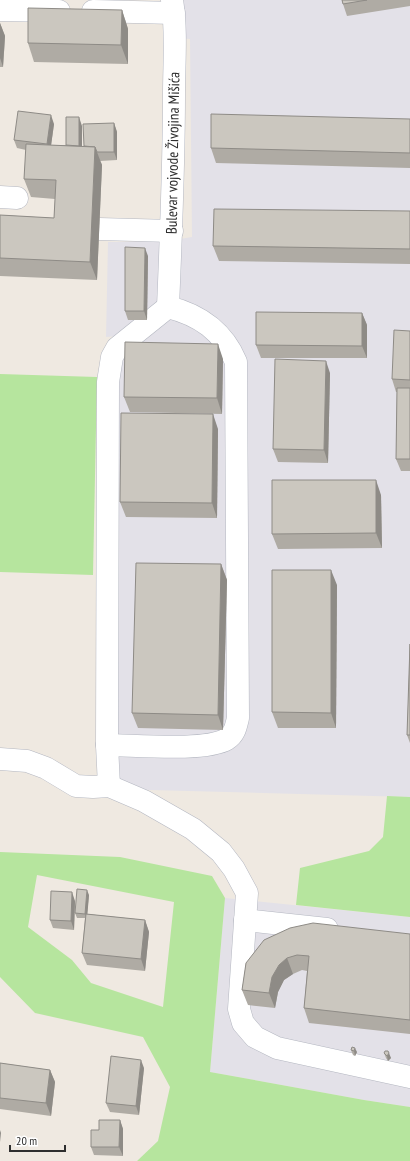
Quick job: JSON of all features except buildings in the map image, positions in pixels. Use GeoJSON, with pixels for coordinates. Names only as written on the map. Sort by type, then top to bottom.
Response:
{"type":"FeatureCollection","features":[{"type":"Feature","properties":{"kind":"street"},"geometry":{"type":"LineString","coordinates":[[0,10],[173,6]]}},
{"type":"Feature","properties":{"kind":"street","name":"Bulevar vojvode Živojina Mišića"},"geometry":{"type":"LineString","coordinates":[[168,307],[172,231],[175,38],[173,6]]}},
{"type":"Feature","properties":{"kind":"street"},"geometry":{"type":"LineString","coordinates":[[99,229],[172,231]]}},
{"type":"Feature","properties":{"kind":"street"},"geometry":{"type":"LineString","coordinates":[[107,745],[194,747],[214,744],[227,739],[235,732],[238,718],[236,362],[231,350],[220,335],[199,318],[183,310],[168,307],[117,348],[112,357],[108,382],[107,745],[109,786]]}},
{"type":"Feature","properties":{"kind":"street"},"geometry":{"type":"LineString","coordinates":[[0,759],[27,760],[46,768],[76,786],[109,786],[144,801],[193,829],[221,852],[234,869],[247,893],[240,1009],[243,1023],[255,1037],[277,1048],[410,1078]]}},
{"type":"Feature","properties":{"kind":"street"},"geometry":{"type":"LineString","coordinates":[[245,920],[349,932]]}},
{"type":"Feature","properties":{"kind":"shaded area"},"geometry":{"type":"Polygon","coordinates":[[[172,0],[410,0],[410,797],[112,789],[119,336],[106,337],[108,242],[169,241],[192,237],[190,39],[175,38],[172,0]]]}},
{"type":"Feature","properties":{"kind":"shaded area"},"geometry":{"type":"Polygon","coordinates":[[[225,898],[410,917],[410,1107],[210,1072],[225,898]]]}},
{"type":"Feature","properties":{"kind":"green space"},"geometry":{"type":"Polygon","coordinates":[[[0,374],[97,377],[93,575],[0,572],[0,374]]]}},
{"type":"Feature","properties":{"kind":"green space"},"geometry":{"type":"Polygon","coordinates":[[[387,796],[410,797],[410,917],[296,905],[300,868],[369,851],[383,837],[387,796]]]}},
{"type":"Feature","properties":{"kind":"green space"},"geometry":{"type":"Polygon","coordinates":[[[0,852],[120,857],[212,876],[225,898],[210,1072],[410,1107],[410,1161],[137,1161],[158,1141],[170,1087],[143,1037],[35,1013],[0,977],[0,852]],[[37,875],[28,927],[72,960],[91,983],[163,1007],[174,902],[37,875]]]}}]}
